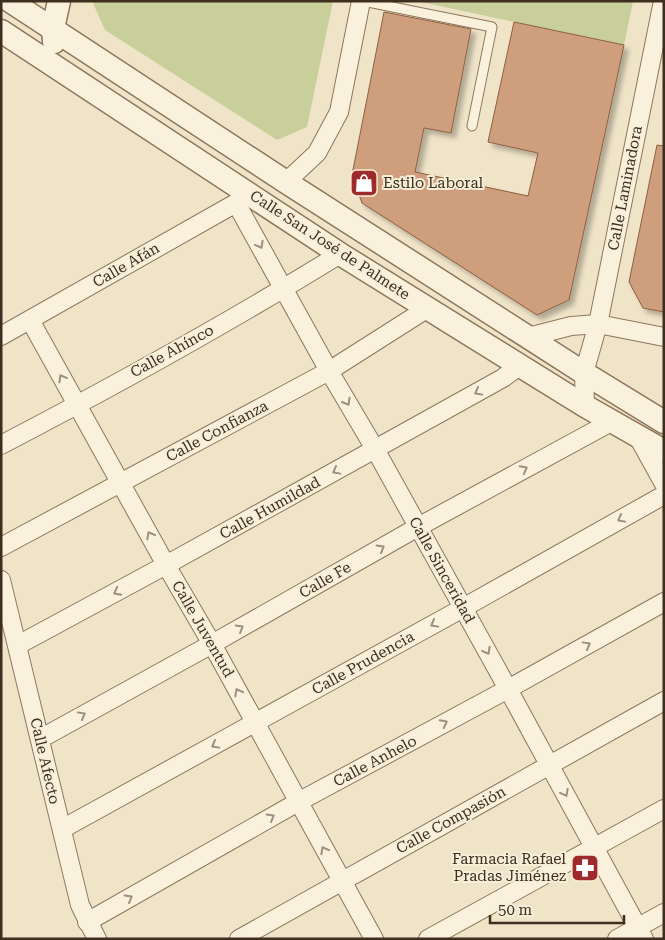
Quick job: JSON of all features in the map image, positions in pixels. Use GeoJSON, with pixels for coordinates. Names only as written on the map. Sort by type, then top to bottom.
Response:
{"type":"FeatureCollection","features":[{"type":"Feature","properties":{"kind":"street","name":"Calle San José de Palmete"},"geometry":{"type":"LineString","coordinates":[[10,1],[286,182],[584,373],[664,422]]}},
{"type":"Feature","properties":{"kind":"street"},"geometry":{"type":"LineString","coordinates":[[57,68],[53,28],[59,1]]}},
{"type":"Feature","properties":{"kind":"street"},"geometry":{"type":"LineString","coordinates":[[241,197],[286,182],[317,153],[339,112],[362,1]]}},
{"type":"Feature","properties":{"kind":"street","name":"Calle Laminadora"},"geometry":{"type":"LineString","coordinates":[[585,406],[584,373],[598,324],[662,1]]}},
{"type":"Feature","properties":{"kind":"street","name":"Calle San José de Palmete"},"geometry":{"type":"LineString","coordinates":[[1,31],[241,197],[340,254],[611,422],[664,451]]}},
{"type":"Feature","properties":{"kind":"street"},"geometry":{"type":"LineString","coordinates":[[241,197],[355,226]]}},
{"type":"Feature","properties":{"kind":"street","name":"Calle Sinceridad"},"geometry":{"type":"LineString","coordinates":[[241,197],[284,288],[329,371],[375,449],[641,933]]}},
{"type":"Feature","properties":{"kind":"street","name":"Calle Afán"},"geometry":{"type":"LineString","coordinates":[[1,336],[241,197]]}},
{"type":"Feature","properties":{"kind":"street","name":"Calle Ahínco"},"geometry":{"type":"LineString","coordinates":[[1,445],[77,405],[284,288],[340,254]]}},
{"type":"Feature","properties":{"kind":"street","name":"Calle Confianza"},"geometry":{"type":"LineString","coordinates":[[1,547],[329,371],[428,308]]}},
{"type":"Feature","properties":{"kind":"street","name":"Calle Juventud"},"geometry":{"type":"LineString","coordinates":[[30,320],[122,482],[166,565],[212,644],[374,939]]}},
{"type":"Feature","properties":{"kind":"street"},"geometry":{"type":"LineString","coordinates":[[528,337],[571,326],[598,324],[664,338]]}},
{"type":"Feature","properties":{"kind":"street","name":"Calle Humildad"},"geometry":{"type":"LineString","coordinates":[[18,645],[503,378],[518,366]]}},
{"type":"Feature","properties":{"kind":"street","name":"Calle Fe"},"geometry":{"type":"LineString","coordinates":[[40,739],[418,527],[611,422]]}},
{"type":"Feature","properties":{"kind":"street"},"geometry":{"type":"LineString","coordinates":[[638,437],[664,484]]}},
{"type":"Feature","properties":{"kind":"street","name":"Calle Prudencia"},"geometry":{"type":"LineString","coordinates":[[62,829],[664,495]]}},
{"type":"Feature","properties":{"kind":"street","name":"Calle Afecto"},"geometry":{"type":"LineString","coordinates":[[1,580],[80,905],[96,939]]}},
{"type":"Feature","properties":{"kind":"street","name":"Calle Anhelo"},"geometry":{"type":"LineString","coordinates":[[87,922],[298,802],[508,689],[664,602]]}},
{"type":"Feature","properties":{"kind":"street","name":"Calle Compasión"},"geometry":{"type":"LineString","coordinates":[[239,939],[664,701]]}},
{"type":"Feature","properties":{"kind":"street"},"geometry":{"type":"LineString","coordinates":[[428,939],[664,809]]}},
{"type":"Feature","properties":{"kind":"street"},"geometry":{"type":"LineString","coordinates":[[617,939],[641,933],[664,913]]}},
{"type":"Feature","properties":{"kind":"lane"},"geometry":{"type":"LineString","coordinates":[[362,1],[492,27],[472,126]]}},
{"type":"Feature","properties":{"kind":"green space"},"geometry":{"type":"Polygon","coordinates":[[[92,1],[333,1],[307,127],[277,140],[105,30],[92,1]]]}},
{"type":"Feature","properties":{"kind":"green space"},"geometry":{"type":"Polygon","coordinates":[[[416,1],[633,1],[624,45],[416,1]]]}},
{"type":"Feature","properties":{"kind":"building"},"geometry":{"type":"Polygon","coordinates":[[[384,12],[471,29],[451,133],[424,128],[415,172],[528,196],[538,153],[488,142],[514,22],[624,45],[569,300],[537,315],[362,203],[352,175],[384,12]]]}},
{"type":"Feature","properties":{"kind":"building"},"geometry":{"type":"Polygon","coordinates":[[[657,145],[664,146],[664,312],[643,308],[629,282],[657,145]]]}},
{"type":"Feature","properties":{"kind":"place","name":"Estilo Laboral"},"geometry":{"type":"Point","coordinates":[364,183]}},
{"type":"Feature","properties":{"kind":"place","name":"Farmacia Rafael Pradas Jiménez"},"geometry":{"type":"Point","coordinates":[585,868]}}]}
